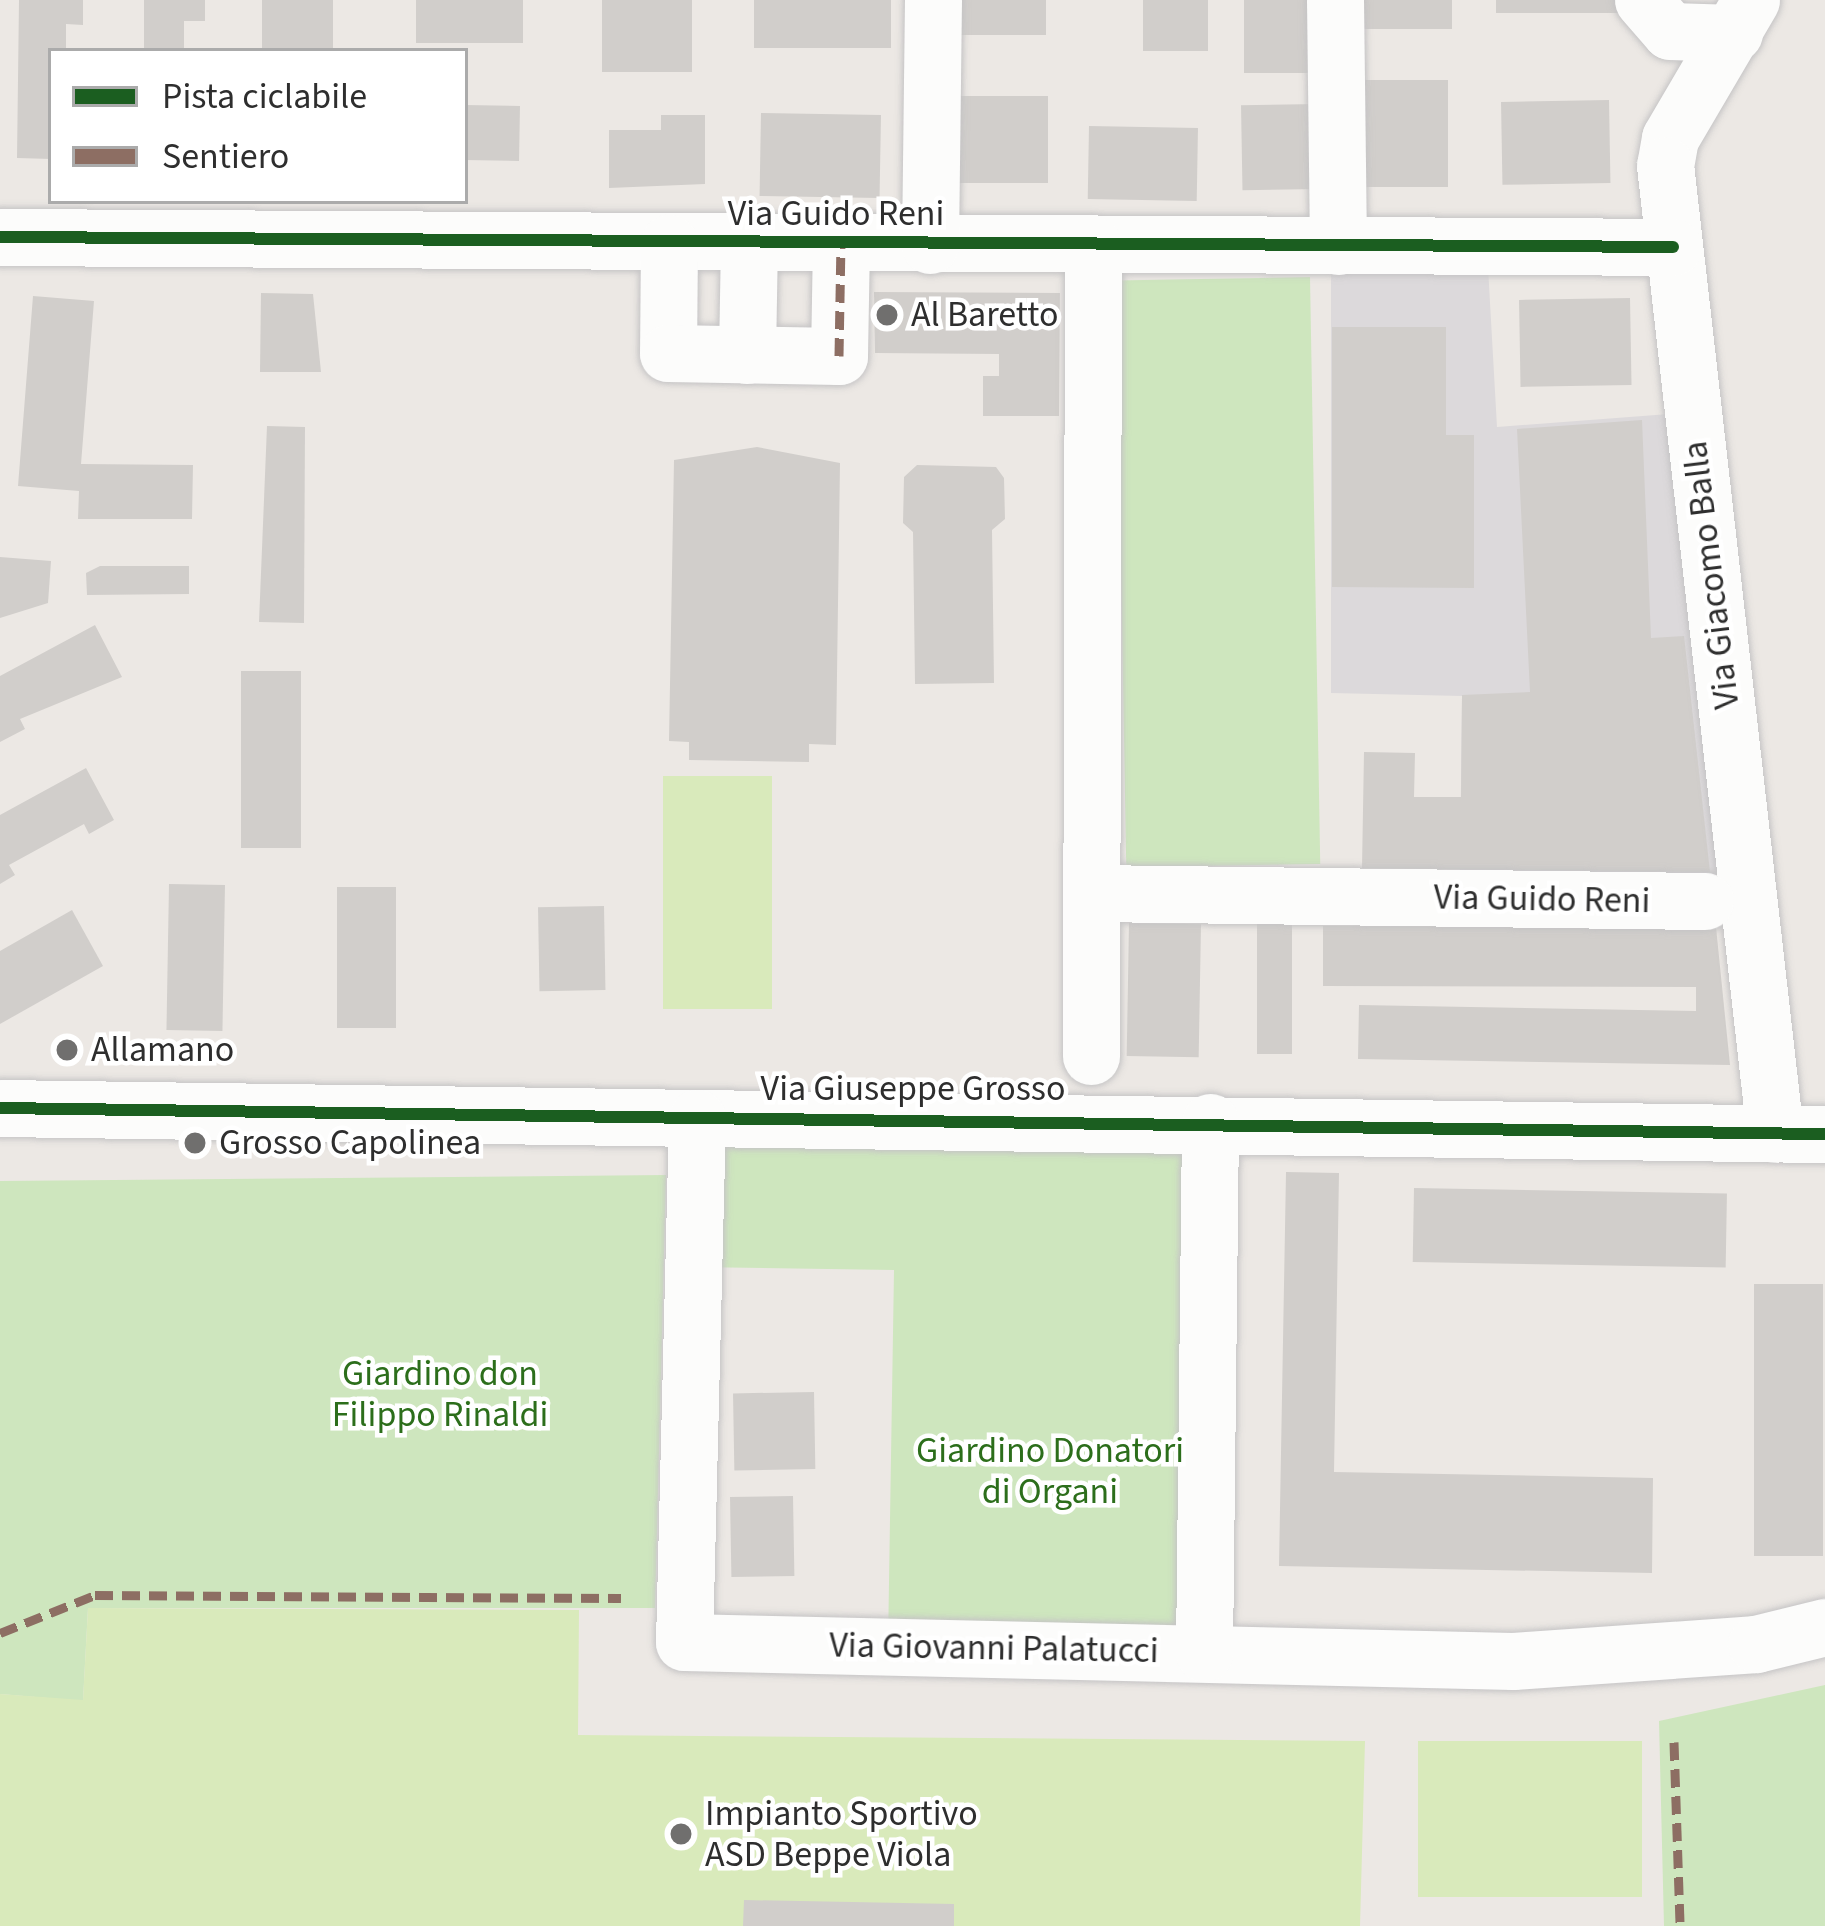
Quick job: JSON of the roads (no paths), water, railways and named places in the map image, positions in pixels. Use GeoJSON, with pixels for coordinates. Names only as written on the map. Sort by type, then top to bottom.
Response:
{"type":"FeatureCollection","features":[{"type":"Feature","properties":{"kind":"street","name":"Via Guido Reni"},"geometry":{"type":"LineString","coordinates":[[930,245],[933,0]]}},
{"type":"Feature","properties":{"kind":"street"},"geometry":{"type":"LineString","coordinates":[[1334,0],[1337,246]]}},
{"type":"Feature","properties":{"kind":"street","name":"Via Giacomo Balla"},"geometry":{"type":"LineString","coordinates":[[1643,0],[1670,31],[1743,17]]}},
{"type":"Feature","properties":{"kind":"street","name":"Via Giacomo Balla"},"geometry":{"type":"LineString","coordinates":[[1743,17],[1670,138],[1673,247],[1800,1134]]}},
{"type":"Feature","properties":{"kind":"street","name":"Via Guido Reni"},"geometry":{"type":"LineString","coordinates":[[0,237],[1673,247]]}},
{"type":"Feature","properties":{"kind":"street"},"geometry":{"type":"LineString","coordinates":[[669,243],[668,353],[839,356],[841,244]]}},
{"type":"Feature","properties":{"kind":"street"},"geometry":{"type":"LineString","coordinates":[[747,355],[749,243]]}},
{"type":"Feature","properties":{"kind":"street"},"geometry":{"type":"LineString","coordinates":[[1091,1056],[1093,245]]}},
{"type":"Feature","properties":{"kind":"street","name":"Via Guido Reni"},"geometry":{"type":"LineString","coordinates":[[1092,893],[1705,901]]}},
{"type":"Feature","properties":{"kind":"street","name":"Via Giuseppe Grosso"},"geometry":{"type":"LineString","coordinates":[[0,1108],[1800,1134]]}},
{"type":"Feature","properties":{"kind":"street","name":"Via Giovanni Palatucci"},"geometry":{"type":"LineString","coordinates":[[697,1118],[684,1642],[1513,1661],[1756,1644],[1825,1627]]}},
{"type":"Feature","properties":{"kind":"street"},"geometry":{"type":"LineString","coordinates":[[1204,1653],[1210,1122]]}},
{"type":"Feature","properties":{"kind":"place","name":"Al Baretto"},"geometry":{"type":"Point","coordinates":[887,315]}},
{"type":"Feature","properties":{"kind":"place","name":"Allamano"},"geometry":{"type":"Point","coordinates":[67,1050]}},
{"type":"Feature","properties":{"kind":"place","name":"Grosso Capolinea"},"geometry":{"type":"Point","coordinates":[195,1143]}},
{"type":"Feature","properties":{"kind":"place","name":"Impianto Sportivo ASD Beppe Viola"},"geometry":{"type":"Point","coordinates":[681,1834]}},
{"type":"Feature","properties":{"kind":"park label","name":"Giardino don Filippo Rinaldi"},"geometry":{"type":"Point","coordinates":[440,1394]}},
{"type":"Feature","properties":{"kind":"park label","name":"Giardino Donatori di Organi"},"geometry":{"type":"Point","coordinates":[1050,1470]}}]}
